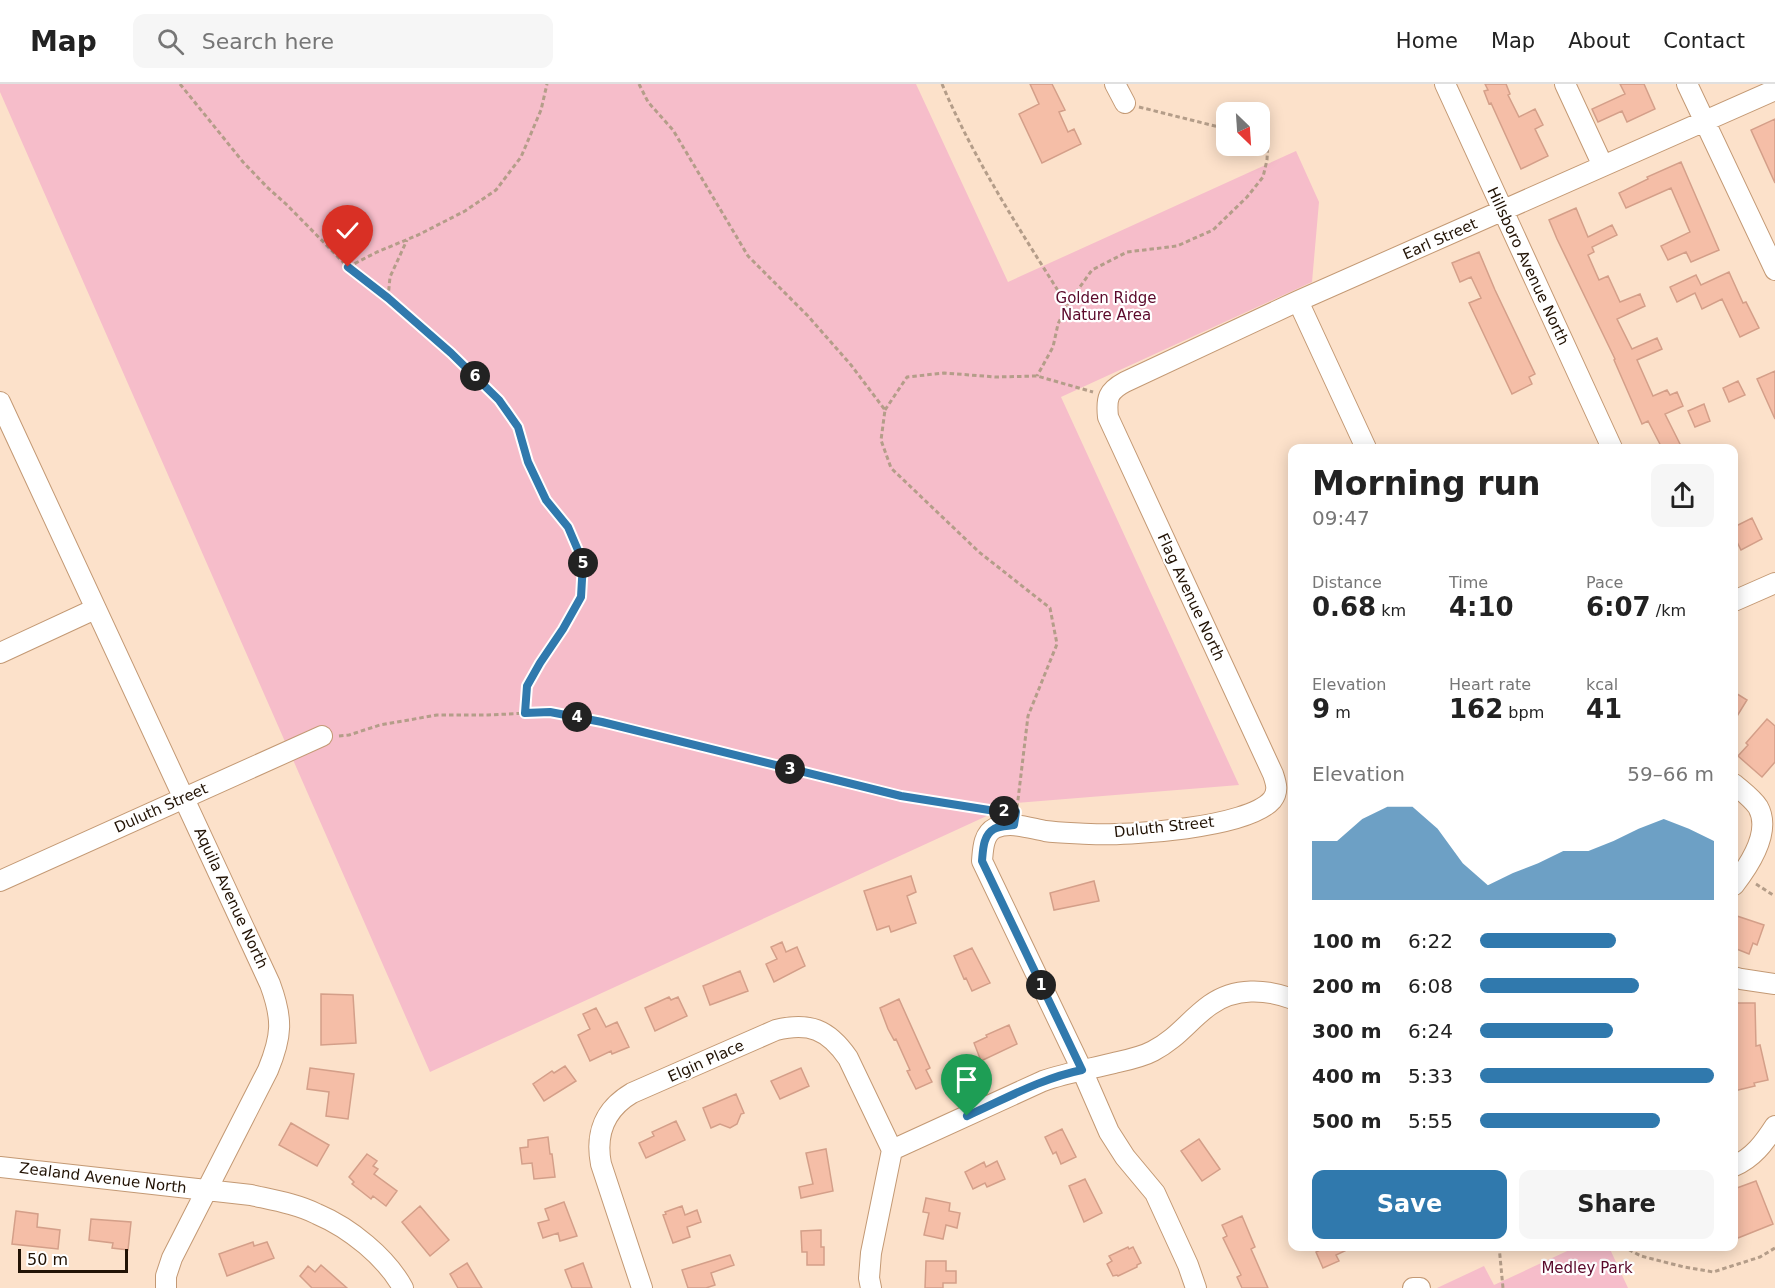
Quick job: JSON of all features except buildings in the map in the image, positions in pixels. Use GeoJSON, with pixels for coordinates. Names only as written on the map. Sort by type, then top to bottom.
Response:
{"type":"FeatureCollection","features":[{"type":"Feature","properties":{"kind":"street"},"geometry":{"type":"LineString","coordinates":[[1115,84],[1125,103]]}},
{"type":"Feature","properties":{"kind":"street","name":"Hillsboro Avenue North"},"geometry":{"type":"LineString","coordinates":[[1445,84],[1610,444]]}},
{"type":"Feature","properties":{"kind":"street"},"geometry":{"type":"LineString","coordinates":[[1565,84],[1603,166]]}},
{"type":"Feature","properties":{"kind":"street"},"geometry":{"type":"LineString","coordinates":[[1688,84],[1775,270]]}},
{"type":"Feature","properties":{"kind":"street","name":"Earl Street"},"geometry":{"type":"LineString","coordinates":[[1109,395],[1125,382],[1298,301],[1775,90]]}},
{"type":"Feature","properties":{"kind":"street"},"geometry":{"type":"LineString","coordinates":[[1298,301],[1364,444]]}},
{"type":"Feature","properties":{"kind":"street","name":"Flag Avenue North"},"geometry":{"type":"LineString","coordinates":[[1109,395],[1108,417],[1274,774],[1277,786],[1273,798]]}},
{"type":"Feature","properties":{"kind":"street","name":"Aquila Avenue North"},"geometry":{"type":"LineString","coordinates":[[0,402],[6,430],[185,798],[278,1005],[280,1028],[276,1050],[207,1190]]}},
{"type":"Feature","properties":{"kind":"street"},"geometry":{"type":"LineString","coordinates":[[1738,600],[1775,583]]}},
{"type":"Feature","properties":{"kind":"street"},"geometry":{"type":"LineString","coordinates":[[0,653],[95,609]]}},
{"type":"Feature","properties":{"kind":"street","name":"Duluth Street"},"geometry":{"type":"LineString","coordinates":[[0,880],[322,736]]}},
{"type":"Feature","properties":{"kind":"street"},"geometry":{"type":"LineString","coordinates":[[1738,788],[1759,809],[1762,823],[1760,841],[1750,863],[1738,880]]}},
{"type":"Feature","properties":{"kind":"street","name":"Duluth Street"},"geometry":{"type":"LineString","coordinates":[[1014,825],[1046,831],[1084,834],[1141,833],[1190,828],[1260,810],[1273,798]]}},
{"type":"Feature","properties":{"kind":"street"},"geometry":{"type":"LineString","coordinates":[[1014,825],[995,828],[988,835],[983,847],[982,861],[1116,1143],[1155,1193],[1163,1207],[1196,1288]]}},
{"type":"Feature","properties":{"kind":"street"},"geometry":{"type":"LineString","coordinates":[[1738,979],[1775,984]]}},
{"type":"Feature","properties":{"kind":"street"},"geometry":{"type":"LineString","coordinates":[[871,1288],[869,1278],[871,1253],[892,1150],[1043,1081],[1152,1052],[1177,1036],[1210,1005],[1224,997],[1241,992],[1257,991],[1288,997]]}},
{"type":"Feature","properties":{"kind":"street","name":"Elgin Place"},"geometry":{"type":"LineString","coordinates":[[642,1288],[598,1150],[600,1135],[611,1110],[632,1093],[776,1030],[794,1026],[807,1027],[819,1031],[840,1045],[892,1150]]}},
{"type":"Feature","properties":{"kind":"street"},"geometry":{"type":"LineString","coordinates":[[1738,1165],[1755,1153],[1775,1126]]}},
{"type":"Feature","properties":{"kind":"street","name":"Zealand Avenue North"},"geometry":{"type":"LineString","coordinates":[[0,1167],[207,1190],[172,1258],[166,1276],[166,1288]]}},
{"type":"Feature","properties":{"kind":"street"},"geometry":{"type":"LineString","coordinates":[[207,1190],[251,1195],[317,1214],[346,1229],[373,1250],[403,1288]]}},
{"type":"Feature","properties":{"kind":"street"},"geometry":{"type":"LineString","coordinates":[[1413,1288],[1420,1288]]}},
{"type":"Feature","properties":{"kind":"path"},"geometry":{"type":"LineString","coordinates":[[180,84],[243,162],[348,267],[388,298],[451,353],[499,400],[518,427],[528,462],[546,500],[568,527],[583,562],[581,597],[527,686],[525,713]]}},
{"type":"Feature","properties":{"kind":"path"},"geometry":{"type":"LineString","coordinates":[[348,267],[465,211],[496,190],[521,158],[541,110],[547,84]]}},
{"type":"Feature","properties":{"kind":"path"},"geometry":{"type":"LineString","coordinates":[[639,84],[648,102],[673,130],[748,256],[808,316],[851,364],[885,410]]}},
{"type":"Feature","properties":{"kind":"path"},"geometry":{"type":"LineString","coordinates":[[942,84],[954,113],[1005,207],[1066,304]]}},
{"type":"Feature","properties":{"kind":"path"},"geometry":{"type":"LineString","coordinates":[[1125,103],[1216,126]]}},
{"type":"Feature","properties":{"kind":"path"},"geometry":{"type":"LineString","coordinates":[[1037,376],[1053,347],[1058,324],[1066,304],[1092,270],[1127,252],[1177,246],[1213,230],[1247,197],[1263,177],[1267,156]]}},
{"type":"Feature","properties":{"kind":"path"},"geometry":{"type":"LineString","coordinates":[[388,298],[390,277],[408,239]]}},
{"type":"Feature","properties":{"kind":"path"},"geometry":{"type":"LineString","coordinates":[[1014,825],[1028,716],[1057,645],[1050,608],[979,552],[891,468],[881,441],[885,410],[907,377],[944,373],[996,377],[1037,376],[1109,395]]}},
{"type":"Feature","properties":{"kind":"path"},"geometry":{"type":"LineString","coordinates":[[322,736],[350,735],[380,725],[437,715],[550,712],[602,722],[901,796],[998,810]]}},
{"type":"Feature","properties":{"kind":"path"},"geometry":{"type":"LineString","coordinates":[[1738,880],[1775,895]]}},
{"type":"Feature","properties":{"kind":"path"},"geometry":{"type":"LineString","coordinates":[[1632,1251],[1641,1256],[1713,1272],[1760,1257],[1775,1248]]}},
{"type":"Feature","properties":{"kind":"path"},"geometry":{"type":"LineString","coordinates":[[1499,1251],[1503,1288]]}},
{"type":"Feature","properties":{"kind":"green space","name":"Golden Ridge Nature Area"},"geometry":{"type":"Polygon","coordinates":[[[0,84],[916,84],[1008,282],[1296,151],[1319,202],[1312,282],[1061,397],[1239,785],[1015,803],[430,1072],[0,92],[0,84]]]}},
{"type":"Feature","properties":{"kind":"green space","name":"Medley Park"},"geometry":{"type":"Polygon","coordinates":[[[1567,1251],[1611,1251],[1628,1288],[1437,1288],[1484,1266],[1494,1285],[1567,1251]]]}},
{"type":"Feature","properties":{"kind":"route"},"geometry":{"type":"LineString","coordinates":[[348,267],[388,298],[451,353],[499,400],[518,427],[528,462],[546,500],[568,527],[583,562],[581,597],[527,686],[525,713],[550,712],[602,722],[901,796],[1016,812],[1014,825],[995,828],[988,835],[983,847],[982,861],[1082,1070],[1043,1081],[967,1116]]}}]}
